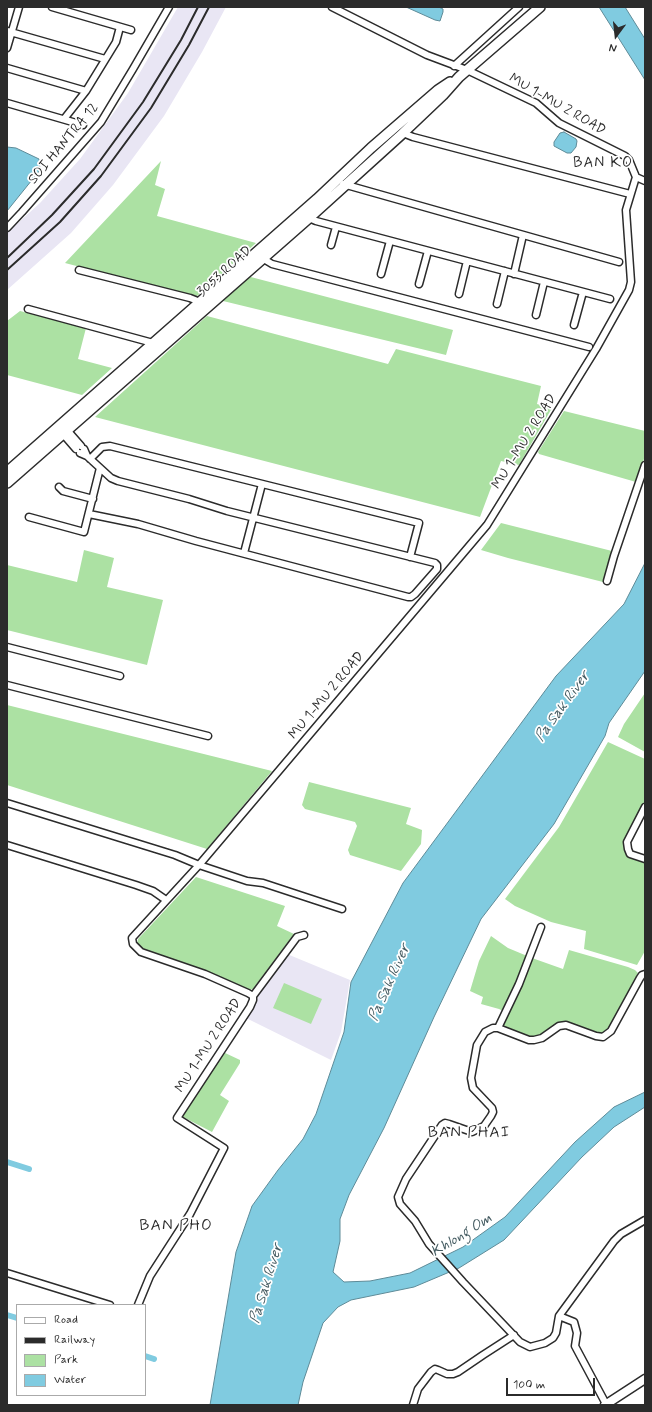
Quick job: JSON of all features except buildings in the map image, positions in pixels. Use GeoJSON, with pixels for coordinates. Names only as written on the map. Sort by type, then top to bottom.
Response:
{"type":"FeatureCollection","features":[{"type":"Feature","properties":{"kind":"main road","name":"3053 ROAD"},"geometry":{"type":"LineString","coordinates":[[7,472],[317,199],[371,148],[438,90],[467,70],[540,7]]}},
{"type":"Feature","properties":{"kind":"main road","name":"3053 ROAD"},"geometry":{"type":"LineString","coordinates":[[7,483],[309,218],[403,133],[443,95],[458,77]]}},
{"type":"Feature","properties":{"kind":"street"},"geometry":{"type":"LineString","coordinates":[[7,48],[9,32],[19,7]]}},
{"type":"Feature","properties":{"kind":"street"},"geometry":{"type":"LineString","coordinates":[[52,7],[131,30]]}},
{"type":"Feature","properties":{"kind":"street","name":"SOI HANTRA 12"},"geometry":{"type":"LineString","coordinates":[[7,228],[101,122],[169,7]]}},
{"type":"Feature","properties":{"kind":"street","name":"MU 1-MU 2 ROAD"},"geometry":{"type":"LineString","coordinates":[[138,1304],[150,1276],[190,1214],[224,1148],[177,1118],[250,1007],[253,996],[205,974],[141,952],[133,944],[132,938],[199,865],[487,525],[571,391],[630,290],[631,265],[626,224],[626,210],[636,177],[626,156],[559,123],[536,103],[467,70],[427,55],[332,7]]}},
{"type":"Feature","properties":{"kind":"street"},"geometry":{"type":"LineString","coordinates":[[454,66],[519,7]]}},
{"type":"Feature","properties":{"kind":"street"},"geometry":{"type":"LineString","coordinates":[[64,119],[86,91],[116,42],[120,27]]}},
{"type":"Feature","properties":{"kind":"street"},"geometry":{"type":"LineString","coordinates":[[9,32],[105,59]]}},
{"type":"Feature","properties":{"kind":"street"},"geometry":{"type":"LineString","coordinates":[[7,68],[86,91]]}},
{"type":"Feature","properties":{"kind":"street"},"geometry":{"type":"LineString","coordinates":[[7,103],[83,125]]}},
{"type":"Feature","properties":{"kind":"street"},"geometry":{"type":"LineString","coordinates":[[403,133],[413,138],[630,194]]}},
{"type":"Feature","properties":{"kind":"street"},"geometry":{"type":"LineString","coordinates":[[636,177],[645,181]]}},
{"type":"Feature","properties":{"kind":"street"},"geometry":{"type":"LineString","coordinates":[[336,181],[345,185],[619,262]]}},
{"type":"Feature","properties":{"kind":"street"},"geometry":{"type":"LineString","coordinates":[[309,218],[316,222],[610,299]]}},
{"type":"Feature","properties":{"kind":"street"},"geometry":{"type":"LineString","coordinates":[[331,245],[336,226]]}},
{"type":"Feature","properties":{"kind":"street"},"geometry":{"type":"LineString","coordinates":[[514,274],[523,235]]}},
{"type":"Feature","properties":{"kind":"street"},"geometry":{"type":"LineString","coordinates":[[381,274],[390,241]]}},
{"type":"Feature","properties":{"kind":"street"},"geometry":{"type":"LineString","coordinates":[[419,284],[428,251]]}},
{"type":"Feature","properties":{"kind":"street"},"geometry":{"type":"LineString","coordinates":[[262,258],[272,264],[589,347]]}},
{"type":"Feature","properties":{"kind":"street"},"geometry":{"type":"LineString","coordinates":[[459,294],[468,261]]}},
{"type":"Feature","properties":{"kind":"street"},"geometry":{"type":"LineString","coordinates":[[79,270],[190,298],[200,302]]}},
{"type":"Feature","properties":{"kind":"street"},"geometry":{"type":"LineString","coordinates":[[496,304],[505,271]]}},
{"type":"Feature","properties":{"kind":"street"},"geometry":{"type":"LineString","coordinates":[[536,315],[544,282]]}},
{"type":"Feature","properties":{"kind":"street"},"geometry":{"type":"LineString","coordinates":[[574,325],[583,292]]}},
{"type":"Feature","properties":{"kind":"street"},"geometry":{"type":"LineString","coordinates":[[28,309],[153,343]]}},
{"type":"Feature","properties":{"kind":"street"},"geometry":{"type":"LineString","coordinates":[[65,432],[80,449],[81,455],[89,458],[111,478],[118,481],[189,499],[253,518],[410,556],[435,563],[437,565],[437,569],[411,597],[408,597],[244,554],[138,524],[89,514]]}},
{"type":"Feature","properties":{"kind":"street"},"geometry":{"type":"LineString","coordinates":[[89,458],[102,447],[110,446],[419,523],[410,556]]}},
{"type":"Feature","properties":{"kind":"street"},"geometry":{"type":"LineString","coordinates":[[607,581],[645,465]]}},
{"type":"Feature","properties":{"kind":"street"},"geometry":{"type":"LineString","coordinates":[[29,517],[84,532],[100,468]]}},
{"type":"Feature","properties":{"kind":"street"},"geometry":{"type":"LineString","coordinates":[[244,554],[262,484]]}},
{"type":"Feature","properties":{"kind":"street"},"geometry":{"type":"LineString","coordinates":[[60,487],[63,491],[93,499]]}},
{"type":"Feature","properties":{"kind":"street"},"geometry":{"type":"LineString","coordinates":[[7,647],[120,676]]}},
{"type":"Feature","properties":{"kind":"street"},"geometry":{"type":"LineString","coordinates":[[7,685],[208,736]]}},
{"type":"Feature","properties":{"kind":"street"},"geometry":{"type":"LineString","coordinates":[[7,803],[175,856],[247,881],[263,883],[342,909]]}},
{"type":"Feature","properties":{"kind":"street"},"geometry":{"type":"LineString","coordinates":[[645,807],[628,842],[630,854],[645,859]]}},
{"type":"Feature","properties":{"kind":"street"},"geometry":{"type":"LineString","coordinates":[[7,845],[136,885],[153,891],[166,900]]}},
{"type":"Feature","properties":{"kind":"street"},"geometry":{"type":"LineString","coordinates":[[498,1028],[520,984],[541,927]]}},
{"type":"Feature","properties":{"kind":"street"},"geometry":{"type":"LineString","coordinates":[[253,996],[297,937],[304,935]]}},
{"type":"Feature","properties":{"kind":"street"},"geometry":{"type":"LineString","coordinates":[[645,974],[640,978],[611,1031],[603,1036],[596,1036],[566,1025],[560,1026],[542,1038],[534,1040],[529,1040],[498,1028],[488,1030],[481,1036],[471,1078],[472,1088],[492,1108],[493,1112],[491,1116],[484,1126],[472,1132],[445,1123],[442,1125],[406,1179],[398,1197],[400,1204],[416,1221],[429,1244],[520,1342],[530,1347],[545,1343],[553,1338],[556,1333],[559,1316],[614,1241],[628,1228],[645,1220]]}},
{"type":"Feature","properties":{"kind":"street"},"geometry":{"type":"LineString","coordinates":[[7,1273],[107,1304]]}},
{"type":"Feature","properties":{"kind":"street"},"geometry":{"type":"LineString","coordinates":[[559,1316],[574,1322],[576,1349],[606,1405],[645,1379]]}},
{"type":"Feature","properties":{"kind":"street"},"geometry":{"type":"LineString","coordinates":[[413,1405],[418,1389],[431,1372],[438,1370],[447,1374],[453,1374],[458,1372],[514,1335]]}},
{"type":"Feature","properties":{"kind":"shaded area"},"geometry":{"type":"Polygon","coordinates":[[[178,7],[226,7],[202,52],[164,116],[113,185],[71,233],[7,290],[7,233],[40,203],[80,159],[128,93],[178,7]]]}},
{"type":"Feature","properties":{"kind":"shaded area"},"geometry":{"type":"Polygon","coordinates":[[[287,954],[350,980],[341,1032],[331,1060],[246,1018],[258,998],[256,996],[287,954]]]}},
{"type":"Feature","properties":{"kind":"green space"},"geometry":{"type":"Polygon","coordinates":[[[161,161],[155,185],[165,189],[157,216],[256,243],[196,297],[65,263],[161,161]]]}},
{"type":"Feature","properties":{"kind":"green space"},"geometry":{"type":"Polygon","coordinates":[[[247,276],[453,330],[446,355],[223,301],[222,298],[247,276]]]}},
{"type":"Feature","properties":{"kind":"green space"},"geometry":{"type":"Polygon","coordinates":[[[20,311],[86,328],[78,359],[112,368],[82,395],[7,375],[7,321],[20,311]]]}},
{"type":"Feature","properties":{"kind":"green space"},"geometry":{"type":"Polygon","coordinates":[[[207,316],[388,364],[396,349],[541,386],[537,404],[552,408],[519,465],[501,461],[480,517],[95,417],[207,316]]]}},
{"type":"Feature","properties":{"kind":"green space"},"geometry":{"type":"Polygon","coordinates":[[[564,411],[645,431],[645,456],[636,482],[539,454],[538,452],[564,411]]]}},
{"type":"Feature","properties":{"kind":"green space"},"geometry":{"type":"Polygon","coordinates":[[[501,523],[612,551],[603,582],[481,550],[501,523]]]}},
{"type":"Feature","properties":{"kind":"green space"},"geometry":{"type":"Polygon","coordinates":[[[84,550],[114,558],[107,587],[163,600],[147,665],[7,630],[7,565],[77,582],[84,550]]]}},
{"type":"Feature","properties":{"kind":"green space"},"geometry":{"type":"Polygon","coordinates":[[[645,693],[645,752],[618,737],[624,724],[645,693]]]}},
{"type":"Feature","properties":{"kind":"green space"},"geometry":{"type":"Polygon","coordinates":[[[7,705],[272,771],[207,849],[7,785],[7,705]]]}},
{"type":"Feature","properties":{"kind":"green space"},"geometry":{"type":"Polygon","coordinates":[[[608,742],[645,759],[645,801],[625,842],[624,850],[629,856],[645,862],[645,951],[637,965],[584,949],[586,931],[551,922],[515,906],[505,899],[559,827],[608,742]]]}},
{"type":"Feature","properties":{"kind":"green space"},"geometry":{"type":"Polygon","coordinates":[[[309,782],[411,808],[406,824],[422,830],[421,844],[401,871],[350,855],[348,850],[357,826],[355,822],[305,809],[302,805],[309,782]]]}},
{"type":"Feature","properties":{"kind":"green space"},"geometry":{"type":"Polygon","coordinates":[[[196,877],[285,906],[277,926],[294,934],[253,989],[249,990],[207,972],[143,949],[137,944],[138,939],[196,877]]]}},
{"type":"Feature","properties":{"kind":"green space"},"geometry":{"type":"Polygon","coordinates":[[[491,936],[508,948],[563,969],[569,950],[628,967],[638,973],[608,1030],[604,1033],[598,1033],[564,1022],[556,1024],[540,1036],[534,1038],[526,1037],[501,1026],[507,1013],[481,1004],[483,997],[470,991],[479,961],[491,936]]]}},
{"type":"Feature","properties":{"kind":"green space"},"geometry":{"type":"Polygon","coordinates":[[[284,983],[322,999],[311,1024],[273,1008],[284,983]]]}},
{"type":"Feature","properties":{"kind":"green space"},"geometry":{"type":"Polygon","coordinates":[[[223,1052],[240,1060],[240,1063],[220,1095],[229,1101],[212,1132],[183,1117],[182,1113],[223,1052]]]}},
{"type":"Feature","properties":{"kind":"water"},"geometry":{"type":"Polygon","coordinates":[[[406,7],[439,7],[443,9],[443,12],[440,21],[406,7]]]}},
{"type":"Feature","properties":{"kind":"water"},"geometry":{"type":"Polygon","coordinates":[[[599,7],[625,7],[645,39],[645,80],[599,7]]]}},
{"type":"Feature","properties":{"kind":"water"},"geometry":{"type":"Polygon","coordinates":[[[564,132],[577,141],[576,147],[571,153],[567,153],[554,146],[554,142],[560,133],[564,132]]]}},
{"type":"Feature","properties":{"kind":"water"},"geometry":{"type":"Polygon","coordinates":[[[7,147],[16,148],[39,159],[40,170],[7,211],[7,147]]]}},
{"type":"Feature","properties":{"kind":"water","name":"Pa Sak River"},"geometry":{"type":"Polygon","coordinates":[[[645,563],[645,671],[609,723],[605,736],[554,824],[481,919],[434,1017],[384,1128],[349,1195],[340,1219],[340,1241],[333,1272],[344,1282],[370,1281],[410,1273],[463,1247],[505,1217],[575,1142],[614,1107],[645,1092],[645,1107],[614,1127],[582,1157],[504,1240],[459,1268],[414,1287],[351,1300],[338,1307],[323,1323],[303,1382],[298,1405],[210,1405],[236,1252],[252,1206],[303,1139],[316,1114],[344,1032],[351,982],[403,883],[556,676],[624,604],[645,563]]]}},
{"type":"Feature","properties":{"kind":"waterway"},"geometry":{"type":"LineString","coordinates":[[7,1162],[29,1169]]}},
{"type":"Feature","properties":{"kind":"waterway"},"geometry":{"type":"LineString","coordinates":[[7,1315],[16,1318]]}},
{"type":"Feature","properties":{"kind":"waterway"},"geometry":{"type":"LineString","coordinates":[[146,1356],[154,1359]]}},
{"type":"Feature","properties":{"kind":"railway"},"geometry":{"type":"LineString","coordinates":[[7,258],[52,215],[94,169],[143,102],[181,40],[198,7]]}},
{"type":"Feature","properties":{"kind":"railway"},"geometry":{"type":"LineString","coordinates":[[7,270],[60,222],[101,176],[151,108],[189,45],[209,7]]}},
{"type":"Feature","properties":{"kind":"district","name":"BAN KO"},"geometry":{"type":"Point","coordinates":[603,164]}},
{"type":"Feature","properties":{"kind":"district","name":"BAN PHAI"},"geometry":{"type":"Point","coordinates":[469,1134]}},
{"type":"Feature","properties":{"kind":"district","name":"BAN PHO"},"geometry":{"type":"Point","coordinates":[176,1227]}},
{"type":"Feature","properties":{"kind":"water label","name":"Khlong Om"},"geometry":{"type":"Point","coordinates":[462,1236]}}]}
